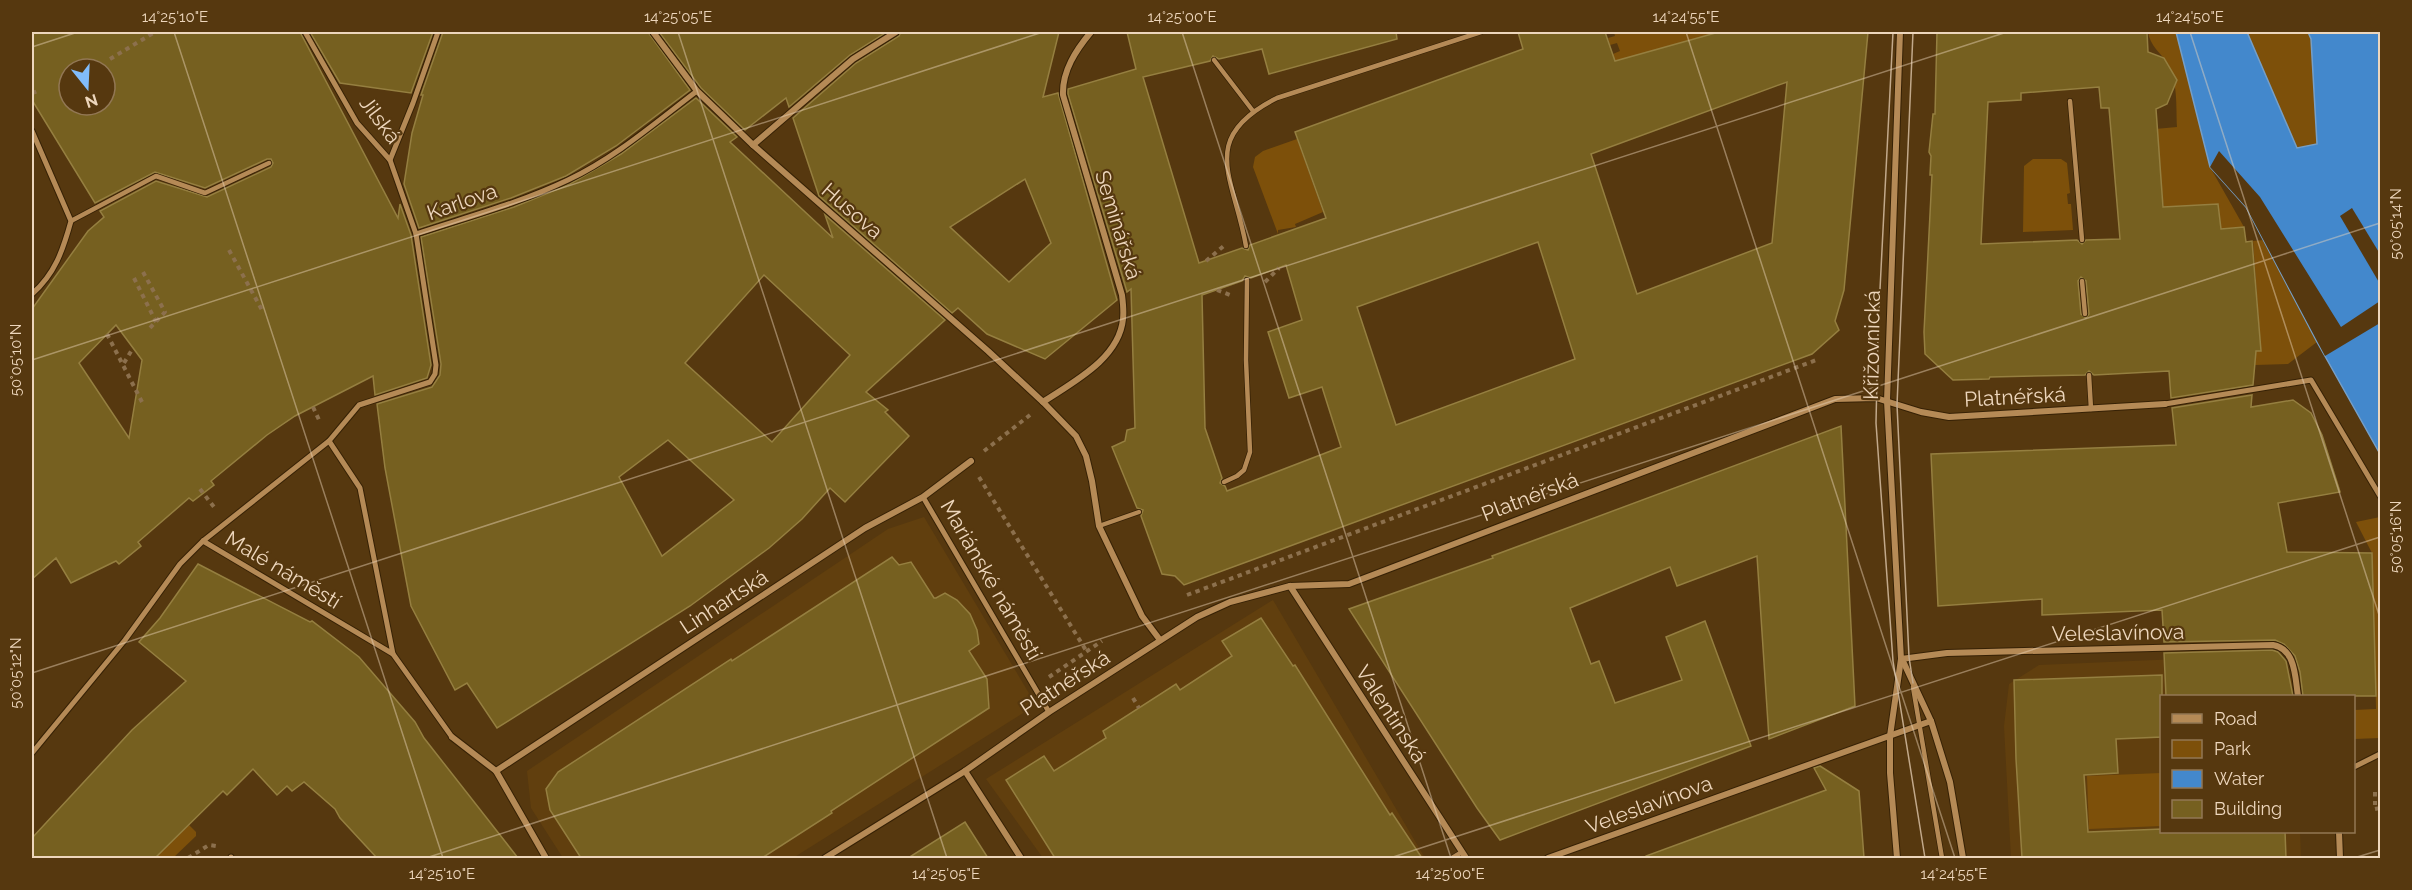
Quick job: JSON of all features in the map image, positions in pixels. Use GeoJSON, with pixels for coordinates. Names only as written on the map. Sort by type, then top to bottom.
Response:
{"type":"FeatureCollection","features":[{"type":"Feature","properties":{"kind":"street","name":"Jilská"},"geometry":{"type":"LineString","coordinates":[[305,32],[357,123],[390,160],[416,234]]}},
{"type":"Feature","properties":{"kind":"street"},"geometry":{"type":"LineString","coordinates":[[390,160],[438,32]]}},
{"type":"Feature","properties":{"kind":"street","name":"Husova"},"geometry":{"type":"LineString","coordinates":[[653,32],[697,91],[753,145],[1043,402]]}},
{"type":"Feature","properties":{"kind":"street"},"geometry":{"type":"LineString","coordinates":[[753,145],[853,59],[896,32]]}},
{"type":"Feature","properties":{"kind":"street","name":"Seminářská"},"geometry":{"type":"LineString","coordinates":[[1043,402],[1090,369],[1109,352],[1119,335],[1123,319],[1122,295],[1063,95],[1067,70],[1077,50],[1091,32]]}},
{"type":"Feature","properties":{"kind":"street","name":"Křižovnická"},"geometry":{"type":"LineString","coordinates":[[1898,858],[1890,773],[1890,736],[1901,659],[1887,401],[1900,32]]}},
{"type":"Feature","properties":{"kind":"street","name":"Karlova"},"geometry":{"type":"LineString","coordinates":[[372,399],[430,382],[435,374],[436,366],[416,234],[533,195],[570,179],[623,147],[697,91]]}},
{"type":"Feature","properties":{"kind":"street"},"geometry":{"type":"LineString","coordinates":[[32,131],[71,221],[58,261],[43,284],[32,294]]}},
{"type":"Feature","properties":{"kind":"street","name":"Platnéřská"},"geometry":{"type":"LineString","coordinates":[[825,858],[965,771],[1049,712],[1160,640],[1197,617],[1230,602],[1290,586],[1349,584],[1835,399],[1876,398],[1921,412],[1949,417],[2165,404],[2311,380],[2380,496]]}},
{"type":"Feature","properties":{"kind":"street","name":"Malé náměstí"},"geometry":{"type":"LineString","coordinates":[[372,399],[359,405],[330,441],[203,541],[393,654],[452,737]]}},
{"type":"Feature","properties":{"kind":"street"},"geometry":{"type":"LineString","coordinates":[[1043,402],[1076,436],[1086,456],[1099,526],[1142,616],[1160,640]]}},
{"type":"Feature","properties":{"kind":"street","name":"Malé náměstí"},"geometry":{"type":"LineString","coordinates":[[330,441],[360,488],[393,654]]}},
{"type":"Feature","properties":{"kind":"street","name":"Linhartská"},"geometry":{"type":"LineString","coordinates":[[496,771],[865,528],[923,496],[971,461]]}},
{"type":"Feature","properties":{"kind":"street","name":"Mariánské náměstí"},"geometry":{"type":"LineString","coordinates":[[923,496],[1049,712]]}},
{"type":"Feature","properties":{"kind":"street"},"geometry":{"type":"LineString","coordinates":[[32,753],[125,640],[180,564],[203,541]]}},
{"type":"Feature","properties":{"kind":"street","name":"Valentinská"},"geometry":{"type":"LineString","coordinates":[[1290,586],[1464,855]]}},
{"type":"Feature","properties":{"kind":"street","name":"Veleslavínova"},"geometry":{"type":"LineString","coordinates":[[1901,659],[1947,653],[2278,645],[2287,651],[2290,657],[2298,695]]}},
{"type":"Feature","properties":{"kind":"street","name":"Křižovnická"},"geometry":{"type":"LineString","coordinates":[[1901,659],[1930,721],[1950,782],[1963,858]]}},
{"type":"Feature","properties":{"kind":"street","name":"Veleslavínova"},"geometry":{"type":"LineString","coordinates":[[1548,858],[1930,721]]}},
{"type":"Feature","properties":{"kind":"street"},"geometry":{"type":"LineString","coordinates":[[452,737],[496,771],[546,858]]}},
{"type":"Feature","properties":{"kind":"street"},"geometry":{"type":"LineString","coordinates":[[2355,766],[2380,754]]}},
{"type":"Feature","properties":{"kind":"street"},"geometry":{"type":"LineString","coordinates":[[965,771],[1021,858]]}},
{"type":"Feature","properties":{"kind":"street"},"geometry":{"type":"LineString","coordinates":[[2339,833],[2340,858]]}},
{"type":"Feature","properties":{"kind":"lane"},"geometry":{"type":"LineString","coordinates":[[1246,246],[1226,158],[1232,135],[1242,121],[1253,111],[1277,98],[1481,32]]}},
{"type":"Feature","properties":{"kind":"lane"},"geometry":{"type":"LineString","coordinates":[[1214,60],[1253,111]]}},
{"type":"Feature","properties":{"kind":"lane"},"geometry":{"type":"LineString","coordinates":[[2070,101],[2082,240]]}},
{"type":"Feature","properties":{"kind":"lane"},"geometry":{"type":"LineString","coordinates":[[71,221],[156,176],[205,193],[269,163]]}},
{"type":"Feature","properties":{"kind":"lane"},"geometry":{"type":"LineString","coordinates":[[1224,482],[1245,470],[1250,452],[1246,360],[1246,280]]}},
{"type":"Feature","properties":{"kind":"lane"},"geometry":{"type":"LineString","coordinates":[[2082,281],[2085,314]]}},
{"type":"Feature","properties":{"kind":"lane"},"geometry":{"type":"LineString","coordinates":[[2088,375],[2091,409]]}},
{"type":"Feature","properties":{"kind":"lane"},"geometry":{"type":"LineString","coordinates":[[1099,526],[1139,512]]}},
{"type":"Feature","properties":{"kind":"lane"},"geometry":{"type":"LineString","coordinates":[[1913,683],[1942,858]]}},
{"type":"Feature","properties":{"kind":"lane"},"geometry":{"type":"LineString","coordinates":[[1452,858],[1464,855]]}},
{"type":"Feature","properties":{"kind":"path"},"geometry":{"type":"LineString","coordinates":[[112,57],[155,32]]}},
{"type":"Feature","properties":{"kind":"path"},"geometry":{"type":"LineString","coordinates":[[32,93],[38,91]]}},
{"type":"Feature","properties":{"kind":"path"},"geometry":{"type":"LineString","coordinates":[[229,250],[262,310]]}},
{"type":"Feature","properties":{"kind":"path"},"geometry":{"type":"LineString","coordinates":[[143,272],[165,312],[149,329]]}},
{"type":"Feature","properties":{"kind":"path"},"geometry":{"type":"LineString","coordinates":[[134,278],[156,322]]}},
{"type":"Feature","properties":{"kind":"path"},"geometry":{"type":"LineString","coordinates":[[107,334],[143,404]]}},
{"type":"Feature","properties":{"kind":"path"},"geometry":{"type":"LineString","coordinates":[[123,363],[133,348]]}},
{"type":"Feature","properties":{"kind":"path"},"geometry":{"type":"LineString","coordinates":[[1187,595],[1819,359]]}},
{"type":"Feature","properties":{"kind":"path"},"geometry":{"type":"LineString","coordinates":[[971,461],[1043,402]]}},
{"type":"Feature","properties":{"kind":"path"},"geometry":{"type":"LineString","coordinates":[[982,484],[1086,652]]}},
{"type":"Feature","properties":{"kind":"path"},"geometry":{"type":"LineString","coordinates":[[1048,678],[1102,641]]}},
{"type":"Feature","properties":{"kind":"path"},"geometry":{"type":"LineString","coordinates":[[1133,698],[1139,708]]}},
{"type":"Feature","properties":{"kind":"path"},"geometry":{"type":"LineString","coordinates":[[2375,792],[2377,807]]}},
{"type":"Feature","properties":{"kind":"path"},"geometry":{"type":"LineString","coordinates":[[188,858],[213,845],[231,858]]}},
{"type":"Feature","properties":{"kind":"shaded area"},"geometry":{"type":"Polygon","coordinates":[[[924,517],[1036,705],[793,858],[563,858],[531,808],[527,771],[888,529],[924,517]]]}},
{"type":"Feature","properties":{"kind":"shaded area"},"geometry":{"type":"Polygon","coordinates":[[[1273,600],[1425,858],[1043,858],[986,779],[1273,600]]]}},
{"type":"Feature","properties":{"kind":"shaded area"},"geometry":{"type":"Polygon","coordinates":[[[2272,655],[2285,660],[2292,682],[2292,695],[2160,695],[2160,833],[2300,833],[2301,858],[2011,858],[2004,726],[2009,684],[2039,665],[2272,655]]]}},
{"type":"Feature","properties":{"kind":"green space"},"geometry":{"type":"Polygon","coordinates":[[[1614,32],[1719,32],[1615,62],[1613,54],[1620,51],[1617,43],[1610,45],[1608,38],[1615,36],[1614,32]]]}},
{"type":"Feature","properties":{"kind":"green space"},"geometry":{"type":"Polygon","coordinates":[[[2148,32],[2176,32],[2210,167],[2244,227],[2221,229],[2218,204],[2164,210],[2155,129],[2177,127],[2176,95],[2168,64],[2153,45],[2148,32]]]}},
{"type":"Feature","properties":{"kind":"green space"},"geometry":{"type":"Polygon","coordinates":[[[2247,32],[2308,32],[2311,39],[2317,144],[2297,148],[2247,32]]]}},
{"type":"Feature","properties":{"kind":"green space"},"geometry":{"type":"Polygon","coordinates":[[[1297,139],[1323,212],[1295,224],[1296,227],[1278,230],[1278,234],[1253,167],[1255,157],[1263,151],[1297,139]]]}},
{"type":"Feature","properties":{"kind":"green space"},"geometry":{"type":"Polygon","coordinates":[[[2033,159],[2061,159],[2067,163],[2070,193],[2067,194],[2068,204],[2071,204],[2073,230],[2023,232],[2024,166],[2033,159]]]}},
{"type":"Feature","properties":{"kind":"green space"},"geometry":{"type":"Polygon","coordinates":[[[2264,240],[2317,342],[2288,364],[2255,365],[2254,351],[2261,351],[2253,241],[2264,240]]]}},
{"type":"Feature","properties":{"kind":"green space"},"geometry":{"type":"Polygon","coordinates":[[[2380,517],[2380,738],[2355,739],[2355,710],[2376,709],[2372,553],[2356,522],[2380,517]]]}},
{"type":"Feature","properties":{"kind":"green space"},"geometry":{"type":"Polygon","coordinates":[[[2160,773],[2160,826],[2089,829],[2087,776],[2160,773]]]}},
{"type":"Feature","properties":{"kind":"green space"},"geometry":{"type":"Polygon","coordinates":[[[189,825],[196,832],[196,836],[173,858],[155,858],[189,825]]]}},
{"type":"Feature","properties":{"kind":"water"},"geometry":{"type":"Polygon","coordinates":[[[2176,32],[2247,32],[2297,148],[2317,144],[2311,39],[2308,32],[2380,32],[2380,454],[2317,342],[2246,207],[2210,167],[2176,32]]]}},
{"type":"Feature","properties":{"kind":"pier"},"geometry":{"type":"Polygon","coordinates":[[[2219,151],[2260,197],[2341,327],[2380,301],[2380,323],[2325,356],[2246,207],[2210,167],[2219,151]]]}},
{"type":"Feature","properties":{"kind":"pier"},"geometry":{"type":"Polygon","coordinates":[[[2352,208],[2380,254],[2380,284],[2340,216],[2352,208]]]}},
{"type":"Feature","properties":{"kind":"building"},"geometry":{"type":"Polygon","coordinates":[[[32,32],[300,32],[398,218],[400,204],[411,235],[431,365],[427,378],[375,395],[373,376],[295,416],[267,435],[211,481],[214,485],[193,501],[189,498],[138,542],[141,546],[119,564],[116,561],[71,583],[56,558],[32,579],[32,309],[88,231],[104,217],[100,211],[156,181],[207,197],[271,167],[273,163],[271,159],[267,159],[205,188],[155,172],[95,203],[32,100],[32,32]],[[116,325],[79,363],[129,438],[142,360],[116,325]]]}},
{"type":"Feature","properties":{"kind":"building"},"geometry":{"type":"Polygon","coordinates":[[[310,32],[433,32],[411,93],[340,83],[310,32]]]}},
{"type":"Feature","properties":{"kind":"building"},"geometry":{"type":"Polygon","coordinates":[[[443,32],[648,32],[690,90],[616,146],[566,176],[511,198],[419,228],[404,184],[412,133],[423,95],[421,95],[443,32]]]}},
{"type":"Feature","properties":{"kind":"building"},"geometry":{"type":"Polygon","coordinates":[[[659,32],[887,32],[850,55],[789,107],[786,98],[745,130],[701,88],[659,32]]]}},
{"type":"Feature","properties":{"kind":"building"},"geometry":{"type":"Polygon","coordinates":[[[901,32],[1059,32],[1043,97],[1058,93],[1117,300],[1045,359],[987,334],[958,308],[952,313],[819,196],[793,118],[856,63],[899,36],[901,32]],[[1025,179],[950,227],[1009,282],[1051,243],[1025,179]]]}},
{"type":"Feature","properties":{"kind":"building"},"geometry":{"type":"Polygon","coordinates":[[[1127,32],[1396,32],[1397,39],[1269,74],[1262,49],[1219,59],[1213,56],[1210,61],[1143,77],[1199,263],[1242,248],[1248,250],[1250,245],[1326,218],[1295,132],[1523,49],[1518,32],[1605,32],[1615,61],[1719,32],[1868,32],[1844,290],[1835,321],[1839,330],[1812,354],[1184,585],[1175,576],[1162,574],[1141,516],[1143,510],[1137,508],[1112,447],[1125,441],[1127,430],[1135,428],[1131,289],[1127,292],[1068,94],[1068,89],[1136,69],[1127,32]],[[1787,82],[1591,154],[1637,294],[1772,243],[1787,82]],[[1538,242],[1357,307],[1396,425],[1575,359],[1538,242]],[[1286,265],[1251,278],[1245,276],[1242,281],[1202,295],[1205,428],[1222,478],[1220,483],[1227,491],[1341,447],[1322,387],[1289,398],[1268,332],[1302,320],[1286,265]]]}},
{"type":"Feature","properties":{"kind":"building"},"geometry":{"type":"Polygon","coordinates":[[[1937,32],[2147,32],[2148,52],[2164,58],[2177,80],[2167,104],[2156,109],[2163,207],[2218,204],[2221,229],[2244,227],[2246,242],[2252,241],[2261,351],[2256,351],[2253,385],[2171,398],[2169,371],[2094,375],[2089,371],[2085,375],[1953,380],[1925,354],[1924,332],[1932,175],[1930,175],[1931,156],[1929,152],[1933,114],[1935,114],[1937,32]],[[2099,87],[2021,93],[2021,100],[1988,102],[1981,244],[2077,240],[2082,244],[2086,240],[2120,239],[2109,108],[2101,108],[2099,87]],[[2081,277],[2078,281],[2081,314],[2086,318],[2089,314],[2086,281],[2081,277]]]}},
{"type":"Feature","properties":{"kind":"building"},"geometry":{"type":"Polygon","coordinates":[[[696,98],[737,137],[730,142],[833,238],[825,215],[945,320],[866,392],[888,410],[885,412],[909,436],[845,502],[830,488],[802,519],[769,548],[690,606],[497,728],[467,683],[455,690],[411,606],[385,468],[377,404],[432,387],[440,375],[441,364],[421,237],[514,207],[570,184],[621,154],[696,98]],[[764,275],[685,363],[772,442],[850,355],[764,275]],[[668,440],[619,477],[662,556],[734,500],[668,440]]]}},
{"type":"Feature","properties":{"kind":"building"},"geometry":{"type":"Polygon","coordinates":[[[2252,395],[2251,407],[2293,400],[2311,413],[2322,435],[2340,492],[2278,503],[2287,552],[2372,553],[2376,696],[2303,695],[2295,656],[2284,644],[2275,640],[2164,642],[2162,610],[2042,615],[2042,599],[1938,606],[1931,454],[2176,445],[2172,408],[2252,395]]]}},
{"type":"Feature","properties":{"kind":"building"},"geometry":{"type":"Polygon","coordinates":[[[1841,426],[1855,706],[1769,739],[1757,556],[1677,586],[1670,567],[1570,608],[1591,664],[1599,661],[1615,703],[1682,680],[1666,637],[1705,621],[1751,746],[1500,840],[1349,609],[1493,558],[1492,556],[1841,426]]]}},
{"type":"Feature","properties":{"kind":"building"},"geometry":{"type":"Polygon","coordinates":[[[892,557],[899,565],[911,562],[934,598],[945,593],[957,600],[970,614],[977,630],[979,644],[969,651],[987,679],[989,708],[762,858],[581,858],[550,810],[546,789],[558,772],[892,557]]]}},
{"type":"Feature","properties":{"kind":"building"},"geometry":{"type":"Polygon","coordinates":[[[198,564],[312,621],[359,657],[415,722],[424,738],[518,858],[377,858],[340,818],[335,809],[304,782],[292,791],[287,786],[277,795],[253,769],[227,795],[223,791],[155,858],[32,858],[32,838],[132,730],[186,681],[139,642],[160,618],[198,564]]]}},
{"type":"Feature","properties":{"kind":"building"},"geometry":{"type":"Polygon","coordinates":[[[1261,618],[1293,666],[1295,665],[1390,815],[1392,813],[1422,858],[1055,858],[1006,780],[1044,756],[1054,771],[1106,738],[1103,731],[1176,684],[1180,690],[1232,656],[1222,641],[1261,618]]]}},
{"type":"Feature","properties":{"kind":"building"},"geometry":{"type":"Polygon","coordinates":[[[2272,650],[2278,652],[2286,661],[2293,695],[2166,695],[2164,653],[2272,650]]]}},
{"type":"Feature","properties":{"kind":"building"},"geometry":{"type":"Polygon","coordinates":[[[2162,675],[2160,737],[2116,739],[2118,773],[2084,775],[2088,832],[2160,829],[2160,833],[2285,833],[2286,858],[2022,858],[2014,680],[2162,675]]]}},
{"type":"Feature","properties":{"kind":"building"},"geometry":{"type":"Polygon","coordinates":[[[1820,766],[1859,791],[1864,858],[1646,858],[1646,856],[1826,790],[1814,768],[1820,766]]]}},
{"type":"Feature","properties":{"kind":"building"},"geometry":{"type":"Polygon","coordinates":[[[965,822],[988,858],[908,858],[965,822]]]}},
{"type":"Feature","properties":{"kind":"tram line"},"geometry":{"type":"LineString","coordinates":[[1893,32],[1878,329],[1876,423],[1893,661],[1925,858]]}},
{"type":"Feature","properties":{"kind":"tram line"},"geometry":{"type":"LineString","coordinates":[[1913,32],[1897,405],[1909,657],[1913,683]]}}]}
